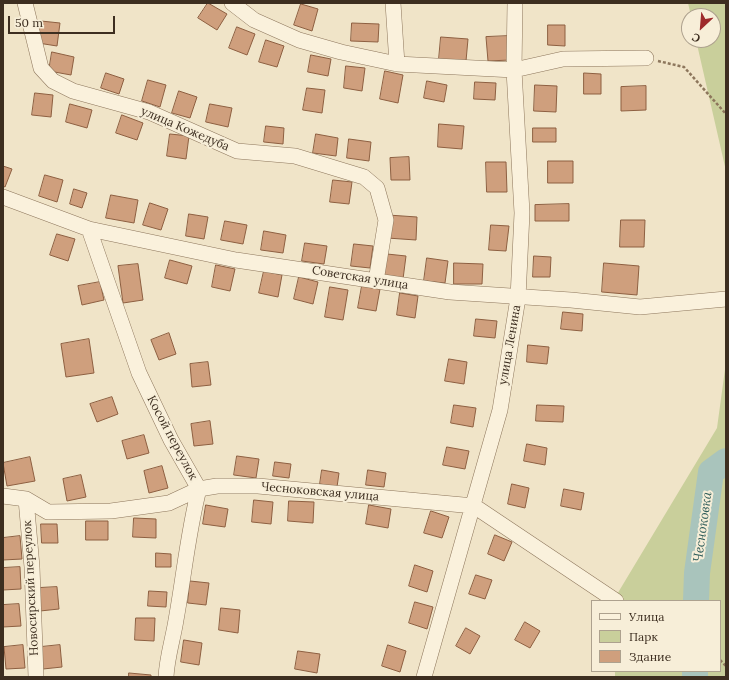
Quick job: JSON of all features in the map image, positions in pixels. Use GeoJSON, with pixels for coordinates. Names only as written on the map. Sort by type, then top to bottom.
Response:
{"type":"FeatureCollection","features":[{"type":"Feature","properties":{"kind":"street","name":"улица Кожедуба"},"geometry":{"type":"LineString","coordinates":[[25,3],[41,68],[54,81],[73,91],[150,112],[237,151],[295,156],[364,177],[377,188],[386,220],[376,281]]}},
{"type":"Feature","properties":{"kind":"street"},"geometry":{"type":"LineString","coordinates":[[232,3],[254,20],[299,40],[341,52],[397,64],[514,70],[563,59],[646,58]]}},
{"type":"Feature","properties":{"kind":"street"},"geometry":{"type":"LineString","coordinates":[[393,3],[397,64]]}},
{"type":"Feature","properties":{"kind":"street","name":"улица Ленина"},"geometry":{"type":"LineString","coordinates":[[424,677],[474,506],[500,410],[518,298],[522,212],[514,70],[515,3]]}},
{"type":"Feature","properties":{"kind":"street","name":"Советская улица"},"geometry":{"type":"LineString","coordinates":[[3,197],[89,229],[236,260],[450,292],[518,298],[571,300],[640,307],[726,299]]}},
{"type":"Feature","properties":{"kind":"street","name":"Косой переулок"},"geometry":{"type":"LineString","coordinates":[[89,229],[139,373],[171,440],[200,489],[192,520],[166,677]]}},
{"type":"Feature","properties":{"kind":"street","name":"Чесноковская улица"},"geometry":{"type":"LineString","coordinates":[[3,496],[26,499],[48,512],[111,511],[169,503],[200,489],[218,486],[258,486],[474,506],[615,600]]}},
{"type":"Feature","properties":{"kind":"street","name":"Новосирский переулок"},"geometry":{"type":"LineString","coordinates":[[26,499],[32,567],[36,677]]}},
{"type":"Feature","properties":{"kind":"path"},"geometry":{"type":"LineString","coordinates":[[646,58],[684,66],[726,114]]}},
{"type":"Feature","properties":{"kind":"green space"},"geometry":{"type":"Polygon","coordinates":[[[688,3],[726,3],[726,171],[698,48],[721,48],[721,8],[689,8],[688,3]]]}},
{"type":"Feature","properties":{"kind":"green space"},"geometry":{"type":"Polygon","coordinates":[[[726,362],[726,677],[615,677],[615,672],[721,672],[721,600],[616,600],[616,596],[717,428],[726,362]]]}},
{"type":"Feature","properties":{"kind":"building"},"geometry":{"type":"Polygon","coordinates":[[[208,3],[227,14],[217,30],[198,18],[208,3]]]}},
{"type":"Feature","properties":{"kind":"building"},"geometry":{"type":"Polygon","coordinates":[[[301,4],[318,9],[312,31],[294,25],[301,4]]]}},
{"type":"Feature","properties":{"kind":"building"},"geometry":{"type":"Polygon","coordinates":[[[41,21],[60,23],[57,46],[38,43],[41,21]]]}},
{"type":"Feature","properties":{"kind":"building"},"geometry":{"type":"Polygon","coordinates":[[[352,23],[379,24],[378,42],[351,41],[352,23]]]}},
{"type":"Feature","properties":{"kind":"building"},"geometry":{"type":"Polygon","coordinates":[[[548,25],[565,25],[565,46],[548,45],[548,25]]]}},
{"type":"Feature","properties":{"kind":"building"},"geometry":{"type":"Polygon","coordinates":[[[237,27],[255,34],[247,55],[229,48],[237,27]]]}},
{"type":"Feature","properties":{"kind":"building"},"geometry":{"type":"Polygon","coordinates":[[[509,36],[510,60],[488,61],[486,37],[509,36]]]}},
{"type":"Feature","properties":{"kind":"building"},"geometry":{"type":"Polygon","coordinates":[[[441,37],[468,39],[466,61],[439,59],[441,37]]]}},
{"type":"Feature","properties":{"kind":"building"},"geometry":{"type":"Polygon","coordinates":[[[266,40],[284,46],[277,67],[259,62],[266,40]]]}},
{"type":"Feature","properties":{"kind":"building"},"geometry":{"type":"Polygon","coordinates":[[[52,52],[74,57],[71,75],[49,71],[52,52]]]}},
{"type":"Feature","properties":{"kind":"building"},"geometry":{"type":"Polygon","coordinates":[[[311,55],[331,59],[328,76],[308,72],[311,55]]]}},
{"type":"Feature","properties":{"kind":"building"},"geometry":{"type":"Polygon","coordinates":[[[346,66],[365,68],[362,91],[344,88],[346,66]]]}},
{"type":"Feature","properties":{"kind":"building"},"geometry":{"type":"Polygon","coordinates":[[[385,71],[403,75],[398,103],[380,99],[385,71]]]}},
{"type":"Feature","properties":{"kind":"building"},"geometry":{"type":"Polygon","coordinates":[[[106,73],[124,79],[119,94],[101,88],[106,73]]]}},
{"type":"Feature","properties":{"kind":"building"},"geometry":{"type":"Polygon","coordinates":[[[584,73],[601,74],[601,94],[584,94],[584,73]]]}},
{"type":"Feature","properties":{"kind":"building"},"geometry":{"type":"Polygon","coordinates":[[[148,80],[166,85],[160,107],[142,101],[148,80]]]}},
{"type":"Feature","properties":{"kind":"building"},"geometry":{"type":"Polygon","coordinates":[[[427,81],[447,85],[444,102],[424,98],[427,81]]]}},
{"type":"Feature","properties":{"kind":"building"},"geometry":{"type":"Polygon","coordinates":[[[475,82],[496,83],[495,100],[474,99],[475,82]]]}},
{"type":"Feature","properties":{"kind":"building"},"geometry":{"type":"Polygon","coordinates":[[[535,85],[557,86],[556,112],[534,111],[535,85]]]}},
{"type":"Feature","properties":{"kind":"building"},"geometry":{"type":"Polygon","coordinates":[[[646,86],[646,110],[621,111],[621,87],[646,86]]]}},
{"type":"Feature","properties":{"kind":"building"},"geometry":{"type":"Polygon","coordinates":[[[307,88],[325,90],[322,113],[303,110],[307,88]]]}},
{"type":"Feature","properties":{"kind":"building"},"geometry":{"type":"Polygon","coordinates":[[[179,91],[197,97],[190,118],[172,113],[179,91]]]}},
{"type":"Feature","properties":{"kind":"building"},"geometry":{"type":"Polygon","coordinates":[[[35,93],[53,95],[51,117],[32,115],[35,93]]]}},
{"type":"Feature","properties":{"kind":"building"},"geometry":{"type":"Polygon","coordinates":[[[70,104],[92,110],[87,128],[66,122],[70,104]]]}},
{"type":"Feature","properties":{"kind":"building"},"geometry":{"type":"Polygon","coordinates":[[[210,104],[232,108],[228,127],[206,122],[210,104]]]}},
{"type":"Feature","properties":{"kind":"building"},"geometry":{"type":"Polygon","coordinates":[[[122,115],[143,123],[137,140],[116,133],[122,115]]]}},
{"type":"Feature","properties":{"kind":"building"},"geometry":{"type":"Polygon","coordinates":[[[439,124],[464,126],[462,149],[438,147],[439,124]]]}},
{"type":"Feature","properties":{"kind":"building"},"geometry":{"type":"Polygon","coordinates":[[[266,126],[284,128],[283,144],[264,142],[266,126]]]}},
{"type":"Feature","properties":{"kind":"building"},"geometry":{"type":"Polygon","coordinates":[[[533,128],[556,128],[556,142],[533,142],[533,128]]]}},
{"type":"Feature","properties":{"kind":"building"},"geometry":{"type":"Polygon","coordinates":[[[170,134],[189,136],[186,159],[167,156],[170,134]]]}},
{"type":"Feature","properties":{"kind":"building"},"geometry":{"type":"Polygon","coordinates":[[[316,134],[338,138],[336,156],[313,153],[316,134]]]}},
{"type":"Feature","properties":{"kind":"building"},"geometry":{"type":"Polygon","coordinates":[[[349,139],[371,142],[369,161],[347,158],[349,139]]]}},
{"type":"Feature","properties":{"kind":"building"},"geometry":{"type":"Polygon","coordinates":[[[409,157],[410,180],[391,180],[390,158],[409,157]]]}},
{"type":"Feature","properties":{"kind":"building"},"geometry":{"type":"Polygon","coordinates":[[[548,161],[573,161],[573,183],[548,183],[548,161]]]}},
{"type":"Feature","properties":{"kind":"building"},"geometry":{"type":"Polygon","coordinates":[[[486,162],[506,162],[507,192],[487,192],[486,162]]]}},
{"type":"Feature","properties":{"kind":"building"},"geometry":{"type":"Polygon","coordinates":[[[3,166],[12,169],[5,187],[3,186],[3,166]]]}},
{"type":"Feature","properties":{"kind":"building"},"geometry":{"type":"Polygon","coordinates":[[[45,175],[63,180],[57,202],[39,196],[45,175]]]}},
{"type":"Feature","properties":{"kind":"building"},"geometry":{"type":"Polygon","coordinates":[[[333,180],[352,182],[349,204],[330,202],[333,180]]]}},
{"type":"Feature","properties":{"kind":"building"},"geometry":{"type":"Polygon","coordinates":[[[74,189],[87,193],[82,208],[70,204],[74,189]]]}},
{"type":"Feature","properties":{"kind":"building"},"geometry":{"type":"Polygon","coordinates":[[[111,195],[138,200],[134,223],[106,218],[111,195]]]}},
{"type":"Feature","properties":{"kind":"building"},"geometry":{"type":"Polygon","coordinates":[[[150,203],[168,209],[161,230],[143,225],[150,203]]]}},
{"type":"Feature","properties":{"kind":"building"},"geometry":{"type":"Polygon","coordinates":[[[569,204],[569,221],[535,221],[535,205],[569,204]]]}},
{"type":"Feature","properties":{"kind":"building"},"geometry":{"type":"Polygon","coordinates":[[[189,214],[208,217],[204,239],[186,236],[189,214]]]}},
{"type":"Feature","properties":{"kind":"building"},"geometry":{"type":"Polygon","coordinates":[[[388,215],[417,217],[416,240],[387,238],[388,215]]]}},
{"type":"Feature","properties":{"kind":"building"},"geometry":{"type":"Polygon","coordinates":[[[621,220],[645,220],[644,247],[620,247],[621,220]]]}},
{"type":"Feature","properties":{"kind":"building"},"geometry":{"type":"Polygon","coordinates":[[[225,221],[247,225],[243,244],[221,240],[225,221]]]}},
{"type":"Feature","properties":{"kind":"building"},"geometry":{"type":"Polygon","coordinates":[[[491,225],[509,226],[506,251],[489,250],[491,225]]]}},
{"type":"Feature","properties":{"kind":"building"},"geometry":{"type":"Polygon","coordinates":[[[264,231],[286,235],[283,253],[261,250],[264,231]]]}},
{"type":"Feature","properties":{"kind":"building"},"geometry":{"type":"Polygon","coordinates":[[[57,234],[75,239],[68,261],[50,255],[57,234]]]}},
{"type":"Feature","properties":{"kind":"building"},"geometry":{"type":"Polygon","coordinates":[[[305,243],[327,246],[324,264],[302,261],[305,243]]]}},
{"type":"Feature","properties":{"kind":"building"},"geometry":{"type":"Polygon","coordinates":[[[354,244],[373,246],[370,268],[351,266],[354,244]]]}},
{"type":"Feature","properties":{"kind":"building"},"geometry":{"type":"Polygon","coordinates":[[[387,254],[406,256],[403,279],[384,276],[387,254]]]}},
{"type":"Feature","properties":{"kind":"building"},"geometry":{"type":"Polygon","coordinates":[[[534,256],[551,257],[550,277],[533,277],[534,256]]]}},
{"type":"Feature","properties":{"kind":"building"},"geometry":{"type":"Polygon","coordinates":[[[427,258],[448,261],[445,283],[424,281],[427,258]]]}},
{"type":"Feature","properties":{"kind":"building"},"geometry":{"type":"Polygon","coordinates":[[[170,260],[192,266],[187,284],[165,278],[170,260]]]}},
{"type":"Feature","properties":{"kind":"building"},"geometry":{"type":"Polygon","coordinates":[[[454,263],[483,264],[482,284],[454,284],[454,263]]]}},
{"type":"Feature","properties":{"kind":"building"},"geometry":{"type":"Polygon","coordinates":[[[604,263],[639,266],[637,295],[602,292],[604,263]]]}},
{"type":"Feature","properties":{"kind":"building"},"geometry":{"type":"Polygon","coordinates":[[[138,264],[143,300],[123,303],[118,266],[138,264]]]}},
{"type":"Feature","properties":{"kind":"building"},"geometry":{"type":"Polygon","coordinates":[[[216,265],[235,269],[230,291],[212,287],[216,265]]]}},
{"type":"Feature","properties":{"kind":"building"},"geometry":{"type":"Polygon","coordinates":[[[264,271],[282,275],[278,297],[259,293],[264,271]]]}},
{"type":"Feature","properties":{"kind":"building"},"geometry":{"type":"Polygon","coordinates":[[[299,277],[318,282],[313,304],[294,299],[299,277]]]}},
{"type":"Feature","properties":{"kind":"building"},"geometry":{"type":"Polygon","coordinates":[[[100,282],[104,300],[82,305],[78,286],[100,282]]]}},
{"type":"Feature","properties":{"kind":"building"},"geometry":{"type":"Polygon","coordinates":[[[362,286],[380,289],[376,311],[358,308],[362,286]]]}},
{"type":"Feature","properties":{"kind":"building"},"geometry":{"type":"Polygon","coordinates":[[[330,287],[348,290],[343,320],[325,317],[330,287]]]}},
{"type":"Feature","properties":{"kind":"building"},"geometry":{"type":"Polygon","coordinates":[[[400,293],[418,296],[415,318],[397,315],[400,293]]]}},
{"type":"Feature","properties":{"kind":"building"},"geometry":{"type":"Polygon","coordinates":[[[563,312],[583,314],[582,331],[561,329],[563,312]]]}},
{"type":"Feature","properties":{"kind":"building"},"geometry":{"type":"Polygon","coordinates":[[[476,319],[497,321],[495,338],[474,336],[476,319]]]}},
{"type":"Feature","properties":{"kind":"building"},"geometry":{"type":"Polygon","coordinates":[[[169,333],[176,354],[159,360],[151,340],[169,333]]]}},
{"type":"Feature","properties":{"kind":"building"},"geometry":{"type":"Polygon","coordinates":[[[89,339],[94,373],[66,377],[61,344],[89,339]]]}},
{"type":"Feature","properties":{"kind":"building"},"geometry":{"type":"Polygon","coordinates":[[[528,345],[549,347],[547,364],[527,362],[528,345]]]}},
{"type":"Feature","properties":{"kind":"building"},"geometry":{"type":"Polygon","coordinates":[[[449,359],[467,362],[464,384],[445,381],[449,359]]]}},
{"type":"Feature","properties":{"kind":"building"},"geometry":{"type":"Polygon","coordinates":[[[208,362],[211,385],[192,387],[190,364],[208,362]]]}},
{"type":"Feature","properties":{"kind":"building"},"geometry":{"type":"Polygon","coordinates":[[[112,397],[118,414],[97,422],[90,404],[112,397]]]}},
{"type":"Feature","properties":{"kind":"building"},"geometry":{"type":"Polygon","coordinates":[[[454,405],[476,408],[473,427],[451,423],[454,405]]]}},
{"type":"Feature","properties":{"kind":"building"},"geometry":{"type":"Polygon","coordinates":[[[537,405],[564,406],[563,422],[536,421],[537,405]]]}},
{"type":"Feature","properties":{"kind":"building"},"geometry":{"type":"Polygon","coordinates":[[[210,421],[213,444],[194,446],[191,424],[210,421]]]}},
{"type":"Feature","properties":{"kind":"building"},"geometry":{"type":"Polygon","coordinates":[[[144,435],[149,453],[127,459],[122,441],[144,435]]]}},
{"type":"Feature","properties":{"kind":"building"},"geometry":{"type":"Polygon","coordinates":[[[527,444],[547,448],[545,465],[524,461],[527,444]]]}},
{"type":"Feature","properties":{"kind":"building"},"geometry":{"type":"Polygon","coordinates":[[[447,447],[469,451],[465,469],[443,465],[447,447]]]}},
{"type":"Feature","properties":{"kind":"building"},"geometry":{"type":"Polygon","coordinates":[[[237,456],[259,459],[256,478],[234,475],[237,456]]]}},
{"type":"Feature","properties":{"kind":"building"},"geometry":{"type":"Polygon","coordinates":[[[30,457],[35,481],[7,486],[3,463],[30,457]]]}},
{"type":"Feature","properties":{"kind":"building"},"geometry":{"type":"Polygon","coordinates":[[[275,462],[291,464],[289,478],[273,476],[275,462]]]}},
{"type":"Feature","properties":{"kind":"building"},"geometry":{"type":"Polygon","coordinates":[[[162,466],[168,488],[149,493],[144,471],[162,466]]]}},
{"type":"Feature","properties":{"kind":"building"},"geometry":{"type":"Polygon","coordinates":[[[322,470],[339,473],[337,487],[320,484],[322,470]]]}},
{"type":"Feature","properties":{"kind":"building"},"geometry":{"type":"Polygon","coordinates":[[[368,470],[386,473],[384,487],[366,485],[368,470]]]}},
{"type":"Feature","properties":{"kind":"building"},"geometry":{"type":"Polygon","coordinates":[[[81,475],[86,497],[67,501],[63,479],[81,475]]]}},
{"type":"Feature","properties":{"kind":"building"},"geometry":{"type":"Polygon","coordinates":[[[512,484],[529,488],[525,508],[508,504],[512,484]]]}},
{"type":"Feature","properties":{"kind":"building"},"geometry":{"type":"Polygon","coordinates":[[[564,489],[584,493],[581,510],[561,506],[564,489]]]}},
{"type":"Feature","properties":{"kind":"building"},"geometry":{"type":"Polygon","coordinates":[[[254,500],[273,502],[271,524],[252,522],[254,500]]]}},
{"type":"Feature","properties":{"kind":"building"},"geometry":{"type":"Polygon","coordinates":[[[289,501],[314,502],[313,523],[288,521],[289,501]]]}},
{"type":"Feature","properties":{"kind":"building"},"geometry":{"type":"Polygon","coordinates":[[[206,505],[228,509],[225,527],[203,524],[206,505]]]}},
{"type":"Feature","properties":{"kind":"building"},"geometry":{"type":"Polygon","coordinates":[[[369,505],[391,509],[388,528],[366,524],[369,505]]]}},
{"type":"Feature","properties":{"kind":"building"},"geometry":{"type":"Polygon","coordinates":[[[431,511],[449,517],[442,538],[424,533],[431,511]]]}},
{"type":"Feature","properties":{"kind":"building"},"geometry":{"type":"Polygon","coordinates":[[[134,518],[156,519],[156,538],[133,537],[134,518]]]}},
{"type":"Feature","properties":{"kind":"building"},"geometry":{"type":"Polygon","coordinates":[[[86,521],[108,521],[108,540],[86,540],[86,521]]]}},
{"type":"Feature","properties":{"kind":"building"},"geometry":{"type":"Polygon","coordinates":[[[41,524],[57,524],[58,543],[42,543],[41,524]]]}},
{"type":"Feature","properties":{"kind":"building"},"geometry":{"type":"Polygon","coordinates":[[[495,535],[512,542],[504,561],[488,554],[495,535]]]}},
{"type":"Feature","properties":{"kind":"building"},"geometry":{"type":"Polygon","coordinates":[[[20,536],[22,559],[3,560],[3,538],[20,536]]]}},
{"type":"Feature","properties":{"kind":"building"},"geometry":{"type":"Polygon","coordinates":[[[156,553],[171,554],[171,567],[156,567],[156,553]]]}},
{"type":"Feature","properties":{"kind":"building"},"geometry":{"type":"Polygon","coordinates":[[[415,565],[433,571],[427,592],[409,586],[415,565]]]}},
{"type":"Feature","properties":{"kind":"building"},"geometry":{"type":"Polygon","coordinates":[[[20,567],[21,589],[3,590],[3,568],[20,567]]]}},
{"type":"Feature","properties":{"kind":"building"},"geometry":{"type":"Polygon","coordinates":[[[476,575],[492,580],[485,599],[469,594],[476,575]]]}},
{"type":"Feature","properties":{"kind":"building"},"geometry":{"type":"Polygon","coordinates":[[[190,581],[209,583],[206,605],[188,603],[190,581]]]}},
{"type":"Feature","properties":{"kind":"building"},"geometry":{"type":"Polygon","coordinates":[[[57,587],[59,609],[40,611],[39,588],[57,587]]]}},
{"type":"Feature","properties":{"kind":"building"},"geometry":{"type":"Polygon","coordinates":[[[149,591],[167,592],[166,607],[148,606],[149,591]]]}},
{"type":"Feature","properties":{"kind":"building"},"geometry":{"type":"Polygon","coordinates":[[[415,602],[433,607],[427,629],[409,623],[415,602]]]}},
{"type":"Feature","properties":{"kind":"building"},"geometry":{"type":"Polygon","coordinates":[[[19,604],[21,626],[3,627],[3,605],[19,604]]]}},
{"type":"Feature","properties":{"kind":"building"},"geometry":{"type":"Polygon","coordinates":[[[221,608],[240,610],[238,633],[219,630],[221,608]]]}},
{"type":"Feature","properties":{"kind":"building"},"geometry":{"type":"Polygon","coordinates":[[[136,618],[155,618],[154,641],[135,640],[136,618]]]}},
{"type":"Feature","properties":{"kind":"building"},"geometry":{"type":"Polygon","coordinates":[[[525,622],[540,631],[530,648],[515,640],[525,622]]]}},
{"type":"Feature","properties":{"kind":"building"},"geometry":{"type":"Polygon","coordinates":[[[466,628],[480,636],[470,654],[456,646],[466,628]]]}},
{"type":"Feature","properties":{"kind":"building"},"geometry":{"type":"Polygon","coordinates":[[[184,640],[202,643],[199,665],[181,662],[184,640]]]}},
{"type":"Feature","properties":{"kind":"building"},"geometry":{"type":"Polygon","coordinates":[[[23,645],[25,668],[6,669],[4,647],[23,645]]]}},
{"type":"Feature","properties":{"kind":"building"},"geometry":{"type":"Polygon","coordinates":[[[60,645],[62,667],[43,669],[41,647],[60,645]]]}},
{"type":"Feature","properties":{"kind":"building"},"geometry":{"type":"Polygon","coordinates":[[[388,645],[406,651],[400,672],[382,666],[388,645]]]}},
{"type":"Feature","properties":{"kind":"building"},"geometry":{"type":"Polygon","coordinates":[[[298,651],[320,654],[317,673],[295,669],[298,651]]]}},
{"type":"Feature","properties":{"kind":"building"},"geometry":{"type":"Polygon","coordinates":[[[129,673],[151,675],[151,677],[129,677],[129,673]]]}},
{"type":"Feature","properties":{"kind":"waterway","name":"Чесноковка"},"geometry":{"type":"LineString","coordinates":[[696,600],[697,573],[711,472],[726,461]]}},
{"type":"Feature","properties":{"kind":"waterway","name":"Чесноковка"},"geometry":{"type":"LineString","coordinates":[[695,672],[695,677]]}}]}
